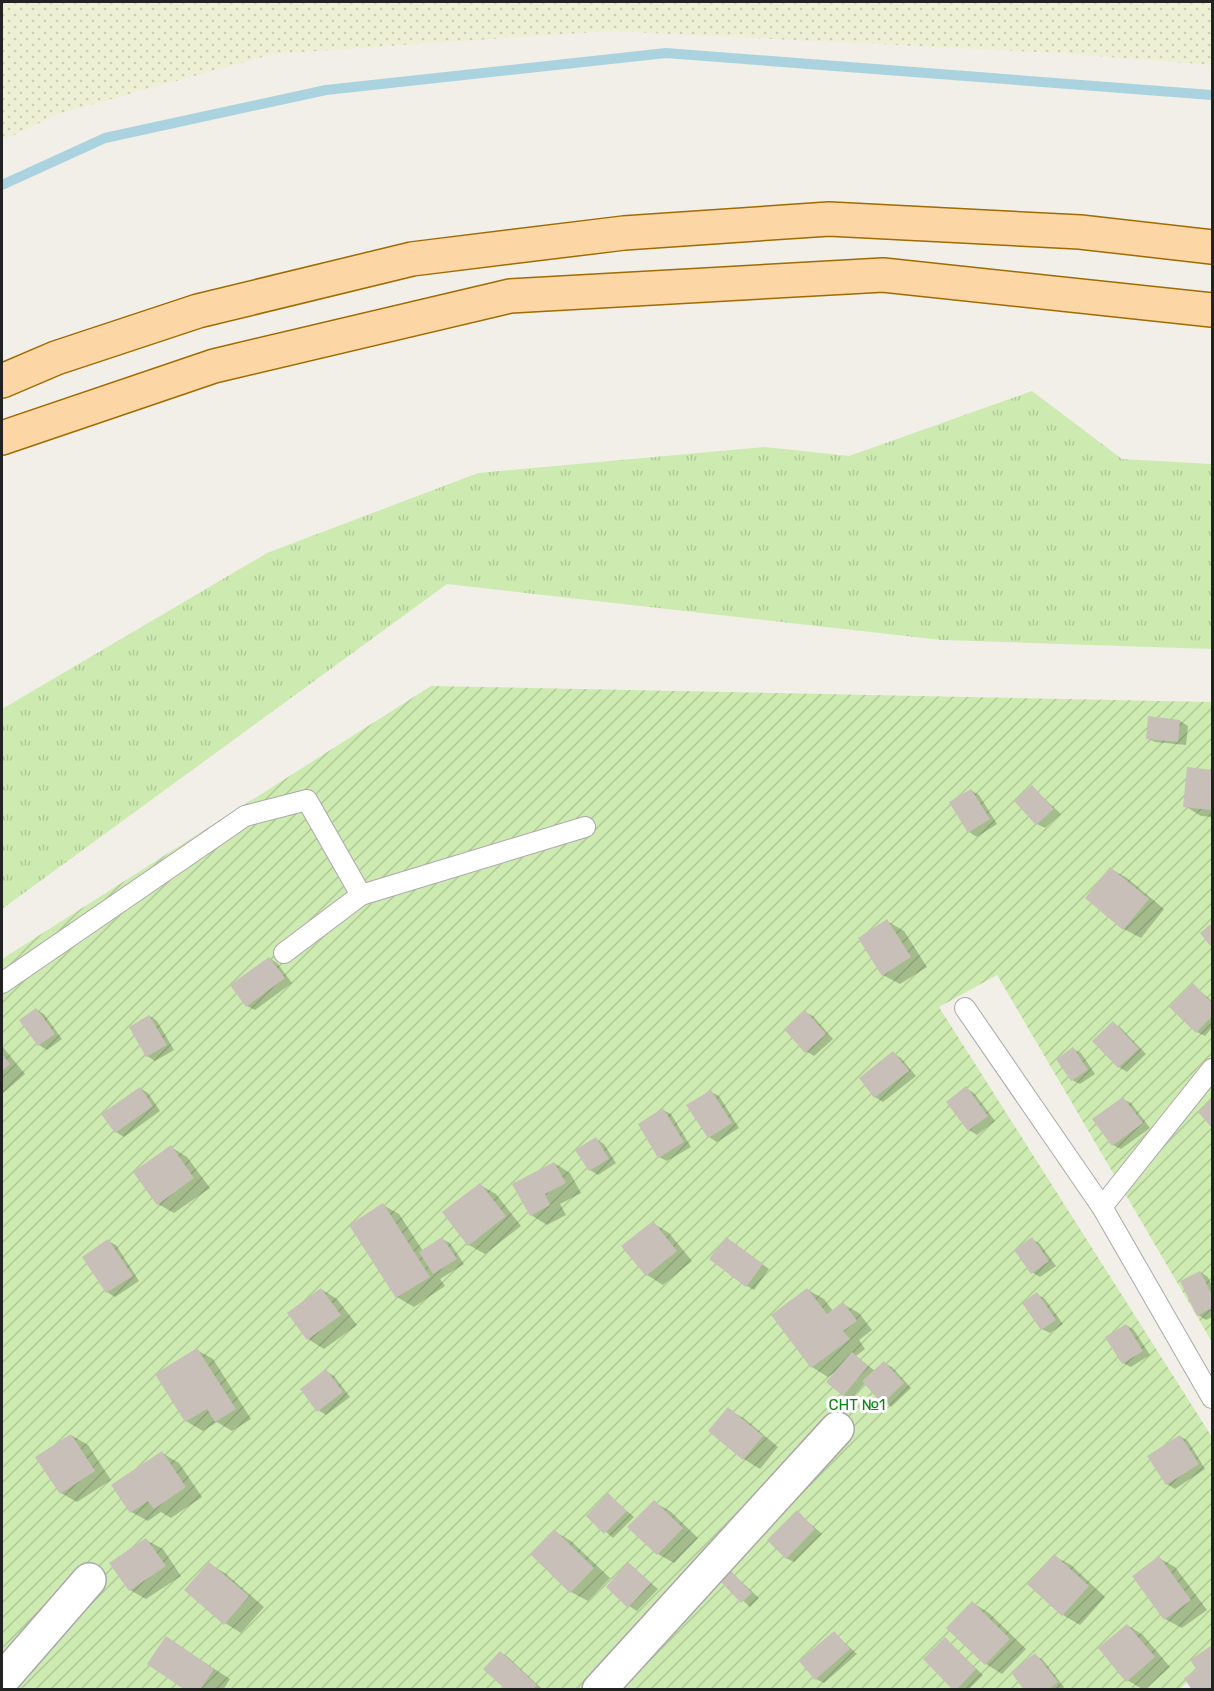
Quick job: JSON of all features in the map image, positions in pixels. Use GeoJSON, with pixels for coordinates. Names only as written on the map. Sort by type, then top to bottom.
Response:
{"type":"FeatureCollection","features":[{"type":"Feature","properties":{"kind":"main road"},"geometry":{"type":"LineString","coordinates":[[2,381],[56,358],[198,311],[412,259],[624,233],[829,219],[1080,232],[1212,247]]}},
{"type":"Feature","properties":{"kind":"main road"},"geometry":{"type":"LineString","coordinates":[[2,438],[214,366],[510,296],[883,275],[1212,310]]}},
{"type":"Feature","properties":{"kind":"street"},"geometry":{"type":"LineString","coordinates":[[599,1689],[837,1429]]}},
{"type":"Feature","properties":{"kind":"street"},"geometry":{"type":"LineString","coordinates":[[2,1680],[89,1580]]}},
{"type":"Feature","properties":{"kind":"lane"},"geometry":{"type":"LineString","coordinates":[[2,983],[245,816],[307,800],[361,895]]}},
{"type":"Feature","properties":{"kind":"lane"},"geometry":{"type":"LineString","coordinates":[[284,953],[361,895],[585,827]]}},
{"type":"Feature","properties":{"kind":"lane"},"geometry":{"type":"LineString","coordinates":[[965,1008],[1102,1207],[1212,1398]]}},
{"type":"Feature","properties":{"kind":"lane"},"geometry":{"type":"LineString","coordinates":[[1102,1207],[1212,1069]]}},
{"type":"Feature","properties":{"kind":"green space"},"geometry":{"type":"Polygon","coordinates":[[[2,2],[1212,2],[1212,65],[1058,53],[611,31],[273,54],[58,114],[2,141],[2,2]]]}},
{"type":"Feature","properties":{"kind":"green space"},"geometry":{"type":"Polygon","coordinates":[[[1032,391],[1122,459],[1212,464],[1212,649],[941,640],[447,584],[2,909],[2,709],[267,553],[478,473],[765,447],[849,456],[1032,391]]]}},
{"type":"Feature","properties":{"kind":"green space","name":"СНТ №1"},"geometry":{"type":"Polygon","coordinates":[[[431,686],[1212,702],[1212,1342],[997,975],[939,1007],[1212,1437],[1212,1658],[1180,1689],[2,1690],[2,959],[431,686]]]}},
{"type":"Feature","properties":{"kind":"building"},"geometry":{"type":"Polygon","coordinates":[[[1148,716],[1180,720],[1178,742],[1146,739],[1148,716]]]}},
{"type":"Feature","properties":{"kind":"building"},"geometry":{"type":"Polygon","coordinates":[[[1187,767],[1212,770],[1212,810],[1183,807],[1187,767]]]}},
{"type":"Feature","properties":{"kind":"building"},"geometry":{"type":"Polygon","coordinates":[[[1032,785],[1054,809],[1036,825],[1014,801],[1032,785]]]}},
{"type":"Feature","properties":{"kind":"building"},"geometry":{"type":"Polygon","coordinates":[[[971,789],[990,819],[968,833],[949,802],[971,789]]]}},
{"type":"Feature","properties":{"kind":"building"},"geometry":{"type":"Polygon","coordinates":[[[1110,867],[1149,899],[1123,930],[1085,898],[1110,867]]]}},
{"type":"Feature","properties":{"kind":"building"},"geometry":{"type":"Polygon","coordinates":[[[887,919],[911,957],[882,976],[858,938],[887,919]]]}},
{"type":"Feature","properties":{"kind":"building"},"geometry":{"type":"Polygon","coordinates":[[[1212,923],[1212,948],[1200,933],[1212,923]]]}},
{"type":"Feature","properties":{"kind":"building"},"geometry":{"type":"Polygon","coordinates":[[[269,957],[285,978],[246,1007],[230,985],[269,957]]]}},
{"type":"Feature","properties":{"kind":"building"},"geometry":{"type":"Polygon","coordinates":[[[1193,983],[1212,1003],[1212,1016],[1196,1033],[1169,1007],[1193,983]]]}},
{"type":"Feature","properties":{"kind":"building"},"geometry":{"type":"Polygon","coordinates":[[[36,1008],[55,1034],[38,1046],[19,1020],[36,1008]]]}},
{"type":"Feature","properties":{"kind":"building"},"geometry":{"type":"Polygon","coordinates":[[[805,1010],[826,1034],[805,1053],[784,1029],[805,1010]]]}},
{"type":"Feature","properties":{"kind":"building"},"geometry":{"type":"Polygon","coordinates":[[[149,1015],[167,1045],[146,1057],[129,1027],[149,1015]]]}},
{"type":"Feature","properties":{"kind":"building"},"geometry":{"type":"Polygon","coordinates":[[[1113,1021],[1139,1049],[1118,1068],[1092,1041],[1113,1021]]]}},
{"type":"Feature","properties":{"kind":"building"},"geometry":{"type":"Polygon","coordinates":[[[1073,1047],[1088,1070],[1071,1081],[1056,1059],[1073,1047]]]}},
{"type":"Feature","properties":{"kind":"building"},"geometry":{"type":"Polygon","coordinates":[[[893,1051],[909,1071],[874,1098],[859,1078],[893,1051]]]}},
{"type":"Feature","properties":{"kind":"building"},"geometry":{"type":"Polygon","coordinates":[[[2,1054],[10,1064],[2,1071],[2,1054]]]}},
{"type":"Feature","properties":{"kind":"building"},"geometry":{"type":"Polygon","coordinates":[[[966,1086],[988,1116],[968,1131],[946,1102],[966,1086]]]}},
{"type":"Feature","properties":{"kind":"building"},"geometry":{"type":"Polygon","coordinates":[[[140,1087],[153,1106],[115,1133],[101,1114],[140,1087]]]}},
{"type":"Feature","properties":{"kind":"building"},"geometry":{"type":"Polygon","coordinates":[[[711,1090],[732,1123],[708,1138],[686,1105],[711,1090]]]}},
{"type":"Feature","properties":{"kind":"building"},"geometry":{"type":"Polygon","coordinates":[[[1123,1097],[1143,1123],[1112,1146],[1092,1119],[1123,1097]]]}},
{"type":"Feature","properties":{"kind":"building"},"geometry":{"type":"Polygon","coordinates":[[[1212,1098],[1212,1128],[1198,1112],[1212,1098]]]}},
{"type":"Feature","properties":{"kind":"building"},"geometry":{"type":"Polygon","coordinates":[[[663,1108],[684,1142],[658,1158],[638,1124],[663,1108]]]}},
{"type":"Feature","properties":{"kind":"building"},"geometry":{"type":"Polygon","coordinates":[[[596,1137],[609,1159],[589,1171],[575,1150],[596,1137]]]}},
{"type":"Feature","properties":{"kind":"building"},"geometry":{"type":"Polygon","coordinates":[[[171,1145],[194,1178],[157,1205],[133,1172],[171,1145]]]}},
{"type":"Feature","properties":{"kind":"building"},"geometry":{"type":"Polygon","coordinates":[[[554,1162],[566,1183],[545,1194],[550,1205],[530,1216],[512,1184],[554,1162]]]}},
{"type":"Feature","properties":{"kind":"building"},"geometry":{"type":"Polygon","coordinates":[[[480,1183],[506,1216],[468,1246],[442,1212],[480,1183]]]}},
{"type":"Feature","properties":{"kind":"building"},"geometry":{"type":"Polygon","coordinates":[[[383,1203],[430,1277],[396,1298],[349,1225],[383,1203]]]}},
{"type":"Feature","properties":{"kind":"building"},"geometry":{"type":"Polygon","coordinates":[[[653,1221],[677,1251],[646,1276],[621,1246],[653,1221]]]}},
{"type":"Feature","properties":{"kind":"building"},"geometry":{"type":"Polygon","coordinates":[[[442,1237],[457,1259],[433,1274],[419,1252],[442,1237]]]}},
{"type":"Feature","properties":{"kind":"building"},"geometry":{"type":"Polygon","coordinates":[[[726,1237],[763,1264],[746,1287],[709,1259],[726,1237]]]}},
{"type":"Feature","properties":{"kind":"building"},"geometry":{"type":"Polygon","coordinates":[[[1032,1237],[1049,1261],[1031,1274],[1014,1250],[1032,1237]]]}},
{"type":"Feature","properties":{"kind":"building"},"geometry":{"type":"Polygon","coordinates":[[[108,1239],[133,1276],[106,1293],[82,1257],[108,1239]]]}},
{"type":"Feature","properties":{"kind":"building"},"geometry":{"type":"Polygon","coordinates":[[[1200,1271],[1212,1295],[1212,1308],[1197,1316],[1180,1281],[1200,1271]]]}},
{"type":"Feature","properties":{"kind":"building"},"geometry":{"type":"Polygon","coordinates":[[[321,1288],[341,1315],[307,1340],[287,1313],[321,1288]]]}},
{"type":"Feature","properties":{"kind":"building"},"geometry":{"type":"Polygon","coordinates":[[[807,1288],[827,1314],[843,1302],[857,1321],[843,1331],[850,1339],[811,1368],[771,1315],[807,1288]]]}},
{"type":"Feature","properties":{"kind":"building"},"geometry":{"type":"Polygon","coordinates":[[[1037,1292],[1056,1320],[1041,1330],[1022,1303],[1037,1292]]]}},
{"type":"Feature","properties":{"kind":"building"},"geometry":{"type":"Polygon","coordinates":[[[1126,1324],[1143,1351],[1122,1364],[1105,1337],[1126,1324]]]}},
{"type":"Feature","properties":{"kind":"building"},"geometry":{"type":"Polygon","coordinates":[[[197,1348],[236,1409],[215,1422],[207,1409],[185,1422],[155,1374],[197,1348]]]}},
{"type":"Feature","properties":{"kind":"building"},"geometry":{"type":"Polygon","coordinates":[[[852,1352],[868,1366],[843,1396],[826,1382],[852,1352]]]}},
{"type":"Feature","properties":{"kind":"building"},"geometry":{"type":"Polygon","coordinates":[[[884,1361],[904,1383],[882,1404],[862,1381],[884,1361]]]}},
{"type":"Feature","properties":{"kind":"building"},"geometry":{"type":"Polygon","coordinates":[[[326,1369],[343,1392],[317,1412],[300,1389],[326,1369]]]}},
{"type":"Feature","properties":{"kind":"building"},"geometry":{"type":"Polygon","coordinates":[[[728,1407],[763,1436],[743,1460],[708,1431],[728,1407]]]}},
{"type":"Feature","properties":{"kind":"building"},"geometry":{"type":"Polygon","coordinates":[[[71,1434],[95,1471],[60,1494],[35,1457],[71,1434]]]}},
{"type":"Feature","properties":{"kind":"building"},"geometry":{"type":"Polygon","coordinates":[[[1180,1435],[1199,1464],[1166,1485],[1147,1456],[1180,1435]]]}},
{"type":"Feature","properties":{"kind":"building"},"geometry":{"type":"Polygon","coordinates":[[[162,1451],[186,1487],[154,1509],[148,1501],[130,1513],[111,1485],[162,1451]]]}},
{"type":"Feature","properties":{"kind":"building"},"geometry":{"type":"Polygon","coordinates":[[[608,1493],[627,1511],[604,1534],[586,1516],[608,1493]]]}},
{"type":"Feature","properties":{"kind":"building"},"geometry":{"type":"Polygon","coordinates":[[[654,1500],[683,1528],[657,1555],[627,1527],[654,1500]]]}},
{"type":"Feature","properties":{"kind":"building"},"geometry":{"type":"Polygon","coordinates":[[[797,1510],[815,1529],[786,1559],[767,1540],[797,1510]]]}},
{"type":"Feature","properties":{"kind":"building"},"geometry":{"type":"Polygon","coordinates":[[[554,1529],[594,1568],[570,1593],[530,1554],[554,1529]]]}},
{"type":"Feature","properties":{"kind":"building"},"geometry":{"type":"Polygon","coordinates":[[[146,1538],[166,1566],[129,1591],[109,1563],[146,1538]]]}},
{"type":"Feature","properties":{"kind":"building"},"geometry":{"type":"Polygon","coordinates":[[[1054,1554],[1089,1586],[1062,1616],[1027,1584],[1054,1554]]]}},
{"type":"Feature","properties":{"kind":"building"},"geometry":{"type":"Polygon","coordinates":[[[1159,1556],[1191,1600],[1164,1620],[1132,1576],[1159,1556]]]}},
{"type":"Feature","properties":{"kind":"building"},"geometry":{"type":"Polygon","coordinates":[[[209,1562],[249,1596],[224,1625],[184,1590],[209,1562]]]}},
{"type":"Feature","properties":{"kind":"building"},"geometry":{"type":"Polygon","coordinates":[[[628,1562],[651,1583],[628,1608],[606,1587],[628,1562]]]}},
{"type":"Feature","properties":{"kind":"building"},"geometry":{"type":"Polygon","coordinates":[[[731,1571],[752,1593],[741,1603],[720,1581],[731,1571]]]}},
{"type":"Feature","properties":{"kind":"building"},"geometry":{"type":"Polygon","coordinates":[[[972,1601],[1010,1639],[985,1665],[946,1628],[972,1601]]]}},
{"type":"Feature","properties":{"kind":"building"},"geometry":{"type":"Polygon","coordinates":[[[1127,1624],[1155,1657],[1126,1682],[1098,1648],[1127,1624]]]}},
{"type":"Feature","properties":{"kind":"building"},"geometry":{"type":"Polygon","coordinates":[[[834,1631],[850,1649],[815,1680],[799,1661],[834,1631]]]}},
{"type":"Feature","properties":{"kind":"building"},"geometry":{"type":"Polygon","coordinates":[[[166,1636],[214,1669],[200,1690],[185,1690],[147,1664],[166,1636]]]}},
{"type":"Feature","properties":{"kind":"building"},"geometry":{"type":"Polygon","coordinates":[[[945,1637],[976,1669],[956,1690],[953,1690],[923,1659],[945,1637]]]}},
{"type":"Feature","properties":{"kind":"building"},"geometry":{"type":"Polygon","coordinates":[[[1212,1645],[1212,1685],[1205,1690],[1192,1690],[1184,1678],[1197,1670],[1190,1660],[1212,1645]]]}},
{"type":"Feature","properties":{"kind":"building"},"geometry":{"type":"Polygon","coordinates":[[[500,1651],[537,1685],[533,1690],[506,1690],[483,1669],[500,1651]]]}},
{"type":"Feature","properties":{"kind":"building"},"geometry":{"type":"Polygon","coordinates":[[[1035,1653],[1058,1682],[1048,1690],[1024,1690],[1011,1672],[1035,1653]]]}},
{"type":"Feature","properties":{"kind":"waterway"},"geometry":{"type":"LineString","coordinates":[[2,185],[105,138],[326,90],[666,53],[1212,95]]}}]}
